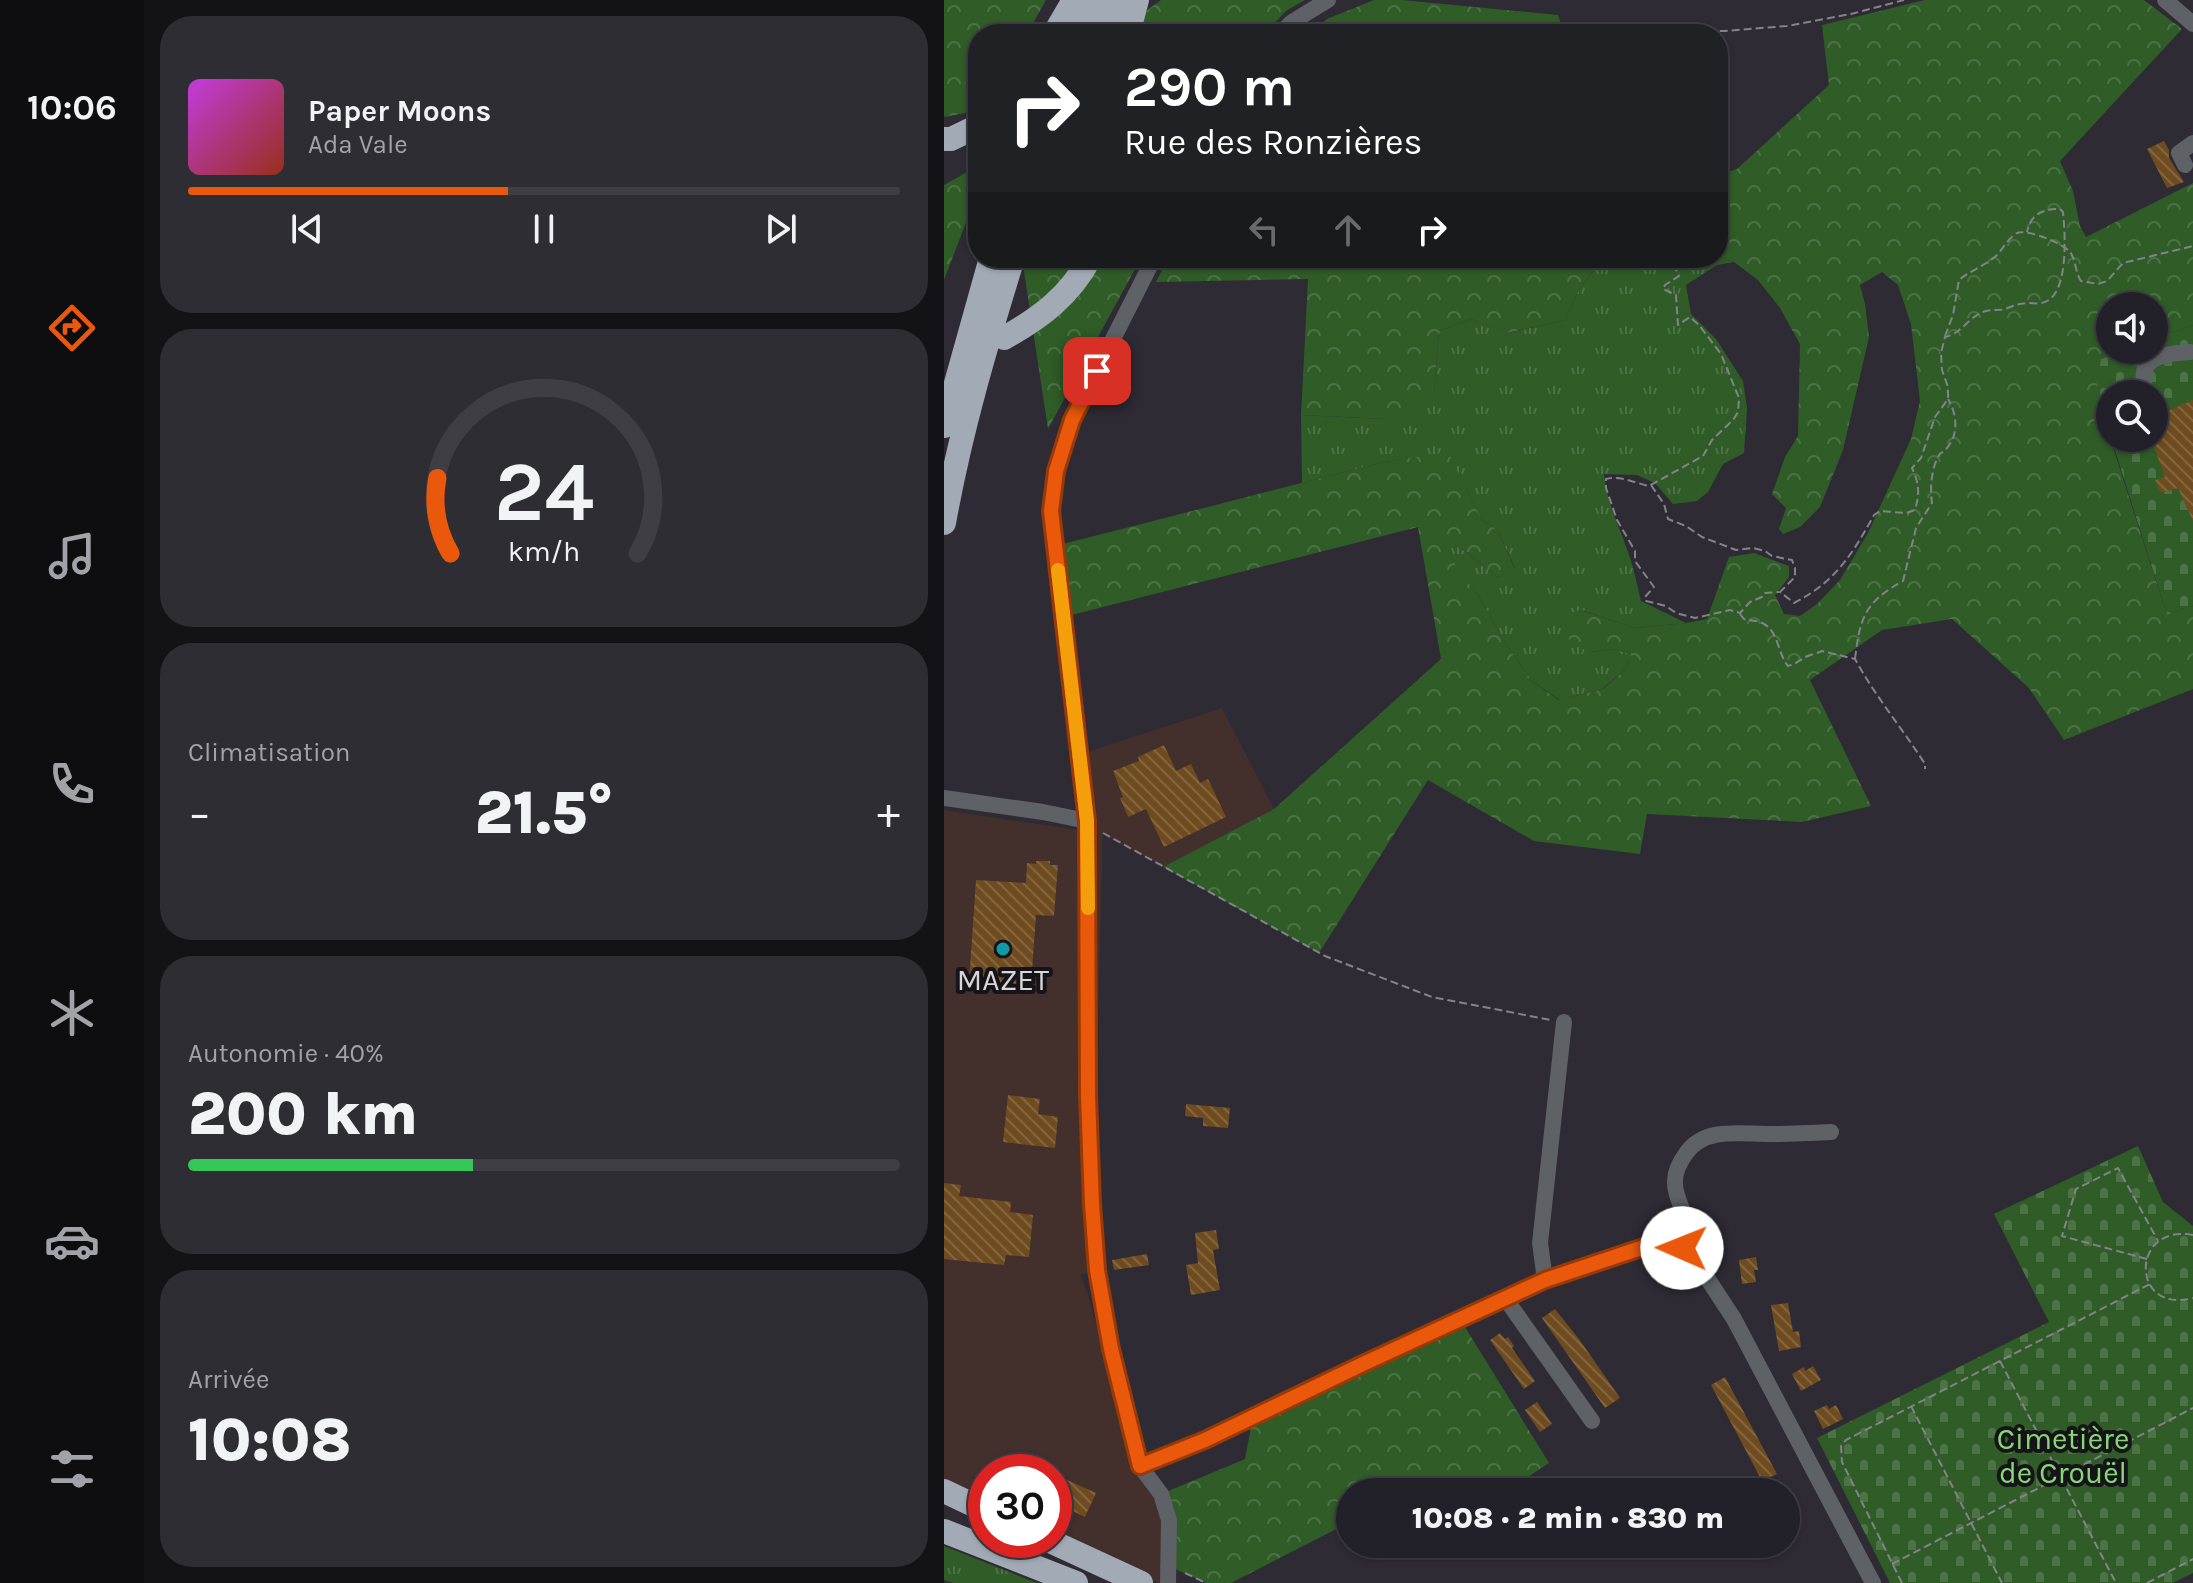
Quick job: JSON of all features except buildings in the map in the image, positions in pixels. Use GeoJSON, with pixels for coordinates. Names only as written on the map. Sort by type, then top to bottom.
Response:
{"type":"FeatureCollection","features":[{"type":"Feature","properties":{"kind":"highway"},"geometry":{"type":"LineString","coordinates":[[1060,24],[1074,0]]}},
{"type":"Feature","properties":{"kind":"highway"},"geometry":{"type":"LineString","coordinates":[[1085,24],[1096,0]]}},
{"type":"Feature","properties":{"kind":"highway"},"geometry":{"type":"LineString","coordinates":[[1107,24],[1119,0]]}},
{"type":"Feature","properties":{"kind":"highway"},"geometry":{"type":"LineString","coordinates":[[1131,24],[1137,0]]}},
{"type":"Feature","properties":{"kind":"highway"},"geometry":{"type":"LineString","coordinates":[[944,139],[968,131]]}},
{"type":"Feature","properties":{"kind":"highway"},"geometry":{"type":"LineString","coordinates":[[944,426],[988,268]]}},
{"type":"Feature","properties":{"kind":"highway"},"geometry":{"type":"LineString","coordinates":[[944,523],[961,441],[1010,268]]}},
{"type":"Feature","properties":{"kind":"highway"},"geometry":{"type":"LineString","coordinates":[[1004,338],[1034,322],[1063,297],[1084,268]]}},
{"type":"Feature","properties":{"kind":"highway"},"geometry":{"type":"LineString","coordinates":[[944,1491],[968,1502]]}},
{"type":"Feature","properties":{"kind":"highway"},"geometry":{"type":"LineString","coordinates":[[944,1531],[1076,1581]]}},
{"type":"Feature","properties":{"kind":"highway"},"geometry":{"type":"LineString","coordinates":[[1072,1551],[1141,1583]]}},
{"type":"Feature","properties":{"kind":"street"},"geometry":{"type":"LineString","coordinates":[[1290,24],[1328,0]]}},
{"type":"Feature","properties":{"kind":"street"},"geometry":{"type":"LineString","coordinates":[[2165,0],[2193,24]]}},
{"type":"Feature","properties":{"kind":"street"},"geometry":{"type":"LineString","coordinates":[[2185,165],[2179,153],[2193,143]]}},
{"type":"Feature","properties":{"kind":"street"},"geometry":{"type":"LineString","coordinates":[[1149,268],[1072,420],[1056,471],[1051,511],[1087,821],[1088,1096],[1097,1270],[1111,1349],[1140,1466],[1161,1494],[1169,1520],[1169,1574]]}},
{"type":"Feature","properties":{"kind":"street"},"geometry":{"type":"LineString","coordinates":[[2144,380],[2145,365],[2154,360],[2166,356],[2192,355]]}},
{"type":"Feature","properties":{"kind":"street"},"geometry":{"type":"LineString","coordinates":[[944,798],[1087,821]]}},
{"type":"Feature","properties":{"kind":"street"},"geometry":{"type":"LineString","coordinates":[[1545,1280],[1540,1243],[1564,1022]]}},
{"type":"Feature","properties":{"kind":"street"},"geometry":{"type":"LineString","coordinates":[[1682,1248],[1684,1218],[1674,1180],[1680,1161],[1693,1145],[1708,1136],[1735,1133],[1831,1132]]}},
{"type":"Feature","properties":{"kind":"street"},"geometry":{"type":"LineString","coordinates":[[1140,1466],[1205,1440],[1545,1280],[1647,1246],[1670,1245],[1682,1248],[1698,1264],[1734,1319],[1873,1583]]}},
{"type":"Feature","properties":{"kind":"street"},"geometry":{"type":"LineString","coordinates":[[1505,1298],[1592,1421]]}},
{"type":"Feature","properties":{"kind":"path"},"geometry":{"type":"LineString","coordinates":[[1728,29],[1787,26],[1904,0]]}},
{"type":"Feature","properties":{"kind":"path"},"geometry":{"type":"LineString","coordinates":[[1945,337],[1961,330],[1971,317],[1986,311],[2050,300],[2062,276],[2063,212],[2060,209],[2044,210],[2034,215],[2027,232]]}},
{"type":"Feature","properties":{"kind":"path"},"geometry":{"type":"LineString","coordinates":[[1925,769],[1904,730],[1867,682],[1855,659],[1861,620],[1887,590],[1903,581],[1916,528],[1932,503],[1930,488],[1938,455],[1947,448],[1955,433],[1955,410],[1948,399],[1941,353],[1953,315],[1959,280],[1997,255],[2018,233],[2027,232],[2064,247],[2073,258],[2081,281],[2098,284],[2107,281],[2123,263],[2193,246]]}},
{"type":"Feature","properties":{"kind":"path"},"geometry":{"type":"LineString","coordinates":[[1675,268],[1679,276],[1663,289],[1676,295],[1678,325],[1690,317],[1721,354],[1739,398],[1738,412],[1712,440],[1703,456],[1651,485],[1606,479],[1617,520],[1635,551],[1635,561],[1654,587],[1645,597],[1646,601],[1695,618],[1730,610],[1740,613],[1744,619],[1762,623],[1771,629],[1788,666],[1822,651],[1855,659]]}},
{"type":"Feature","properties":{"kind":"path"},"geometry":{"type":"LineString","coordinates":[[1780,592],[1794,603],[1824,585],[1843,564],[1874,515],[1880,511],[1906,513],[1915,510],[1919,483],[1912,468],[1921,458],[1935,417],[1948,399]]}},
{"type":"Feature","properties":{"kind":"path"},"geometry":{"type":"LineString","coordinates":[[1651,485],[1664,504],[1668,519],[1736,550],[1753,548],[1792,560],[1795,577],[1780,592],[1764,593],[1740,613]]}},
{"type":"Feature","properties":{"kind":"path"},"geometry":{"type":"LineString","coordinates":[[1087,821],[1208,893],[1325,956],[1432,997],[1564,1022]]}},
{"type":"Feature","properties":{"kind":"path"},"geometry":{"type":"LineString","coordinates":[[2147,1259],[2062,1236],[2076,1189],[2118,1168],[2158,1241]]}},
{"type":"Feature","properties":{"kind":"path"},"geometry":{"type":"LineString","coordinates":[[2193,1235],[2180,1233],[2158,1241],[2148,1252],[2147,1259],[2147,1278],[2153,1290],[2163,1299],[2193,1299]]}},
{"type":"Feature","properties":{"kind":"path"},"geometry":{"type":"LineString","coordinates":[[1902,1583],[1842,1462],[1841,1446],[1846,1440],[2150,1284]]}},
{"type":"Feature","properties":{"kind":"path"},"geometry":{"type":"LineString","coordinates":[[2000,1361],[2116,1583]]}},
{"type":"Feature","properties":{"kind":"path"},"geometry":{"type":"LineString","coordinates":[[1911,1406],[2002,1583]]}},
{"type":"Feature","properties":{"kind":"path"},"geometry":{"type":"LineString","coordinates":[[1891,1564],[2193,1408]]}},
{"type":"Feature","properties":{"kind":"path"},"geometry":{"type":"LineString","coordinates":[[2147,1583],[2193,1559]]}},
{"type":"Feature","properties":{"kind":"path"},"geometry":{"type":"LineString","coordinates":[[1169,1574],[1206,1583]]}},
{"type":"Feature","properties":{"kind":"shaded area"},"geometry":{"type":"Polygon","coordinates":[[[1222,708],[1274,809],[1163,867],[1103,834],[1096,1096],[1105,1265],[1080,1275],[1089,1297],[1133,1468],[1156,1498],[1165,1522],[1162,1583],[1072,1544],[1072,1454],[968,1454],[968,1496],[944,1485],[944,810],[1085,831],[1078,755],[1222,708]]]}},
{"type":"Feature","properties":{"kind":"green space"},"geometry":{"type":"Polygon","coordinates":[[[944,0],[1046,0],[1033,24],[968,24],[968,110],[944,117],[944,0]]]}},
{"type":"Feature","properties":{"kind":"green space"},"geometry":{"type":"Polygon","coordinates":[[[1161,0],[1305,0],[1286,11],[1274,24],[1130,23],[1161,0]]]}},
{"type":"Feature","properties":{"kind":"green space"},"geometry":{"type":"Polygon","coordinates":[[[1374,0],[1402,0],[1558,15],[1561,24],[1322,24],[1374,0]]]}},
{"type":"Feature","properties":{"kind":"green space"},"geometry":{"type":"Polygon","coordinates":[[[1925,0],[2144,0],[2182,29],[2060,161],[2073,191],[2080,226],[2086,237],[2193,183],[2193,325],[2168,335],[2168,292],[2096,292],[2096,364],[2102,364],[2103,380],[2096,380],[2096,452],[2115,452],[2167,615],[2193,605],[2193,689],[2064,740],[2029,688],[1952,619],[1882,630],[1810,680],[1871,806],[1802,822],[1647,814],[1640,854],[1534,841],[1428,780],[1319,953],[1163,867],[1274,809],[1441,659],[1418,527],[1064,617],[1055,546],[1384,462],[1448,452],[1482,520],[1497,530],[1515,569],[1497,577],[1445,539],[1458,571],[1478,595],[1505,643],[1532,681],[1559,700],[1603,689],[1627,668],[1631,654],[1614,649],[1590,652],[1571,644],[1560,616],[1580,610],[1635,628],[1707,619],[1729,557],[1754,553],[1789,566],[1789,577],[1775,595],[1784,614],[1800,616],[1817,604],[1840,580],[1868,533],[1911,439],[1920,401],[1911,324],[1898,285],[1882,272],[1860,285],[1869,337],[1843,450],[1820,507],[1800,527],[1783,534],[1779,529],[1786,508],[1772,494],[1785,457],[1798,436],[1800,344],[1780,308],[1758,280],[1728,260],[1728,172],[1737,169],[1829,85],[1822,25],[1925,0]]]}},
{"type":"Feature","properties":{"kind":"green space"},"geometry":{"type":"Polygon","coordinates":[[[968,172],[968,217],[944,280],[944,185],[968,172]]]}},
{"type":"Feature","properties":{"kind":"green space"},"geometry":{"type":"Polygon","coordinates":[[[1024,268],[1136,268],[1048,429],[1024,268]]]}},
{"type":"Feature","properties":{"kind":"green space"},"geometry":{"type":"Polygon","coordinates":[[[1163,268],[1596,268],[1579,289],[1565,320],[1507,333],[1471,319],[1439,331],[1434,392],[1424,410],[1385,419],[1301,415],[1308,279],[1156,282],[1163,268]]]}},
{"type":"Feature","properties":{"kind":"green space"},"geometry":{"type":"Polygon","coordinates":[[[1596,268],[1712,268],[1686,285],[1691,314],[1716,339],[1743,381],[1747,408],[1744,453],[1723,464],[1708,492],[1697,501],[1673,504],[1655,483],[1637,475],[1604,474],[1641,601],[1686,623],[1635,628],[1581,610],[1590,652],[1614,649],[1631,654],[1627,668],[1602,689],[1560,700],[1532,681],[1505,643],[1478,595],[1458,572],[1444,538],[1497,577],[1515,568],[1497,530],[1482,520],[1448,453],[1384,462],[1302,483],[1301,415],[1385,419],[1434,392],[1439,331],[1471,319],[1508,333],[1565,320],[1579,289],[1596,268]]]}},
{"type":"Feature","properties":{"kind":"green space"},"geometry":{"type":"Polygon","coordinates":[[[2193,325],[2193,605],[2167,615],[2115,452],[2168,452],[2168,380],[2098,380],[2100,364],[2168,364],[2168,335],[2193,325]]]}},
{"type":"Feature","properties":{"kind":"green space","name":"Cimetière de Crouël"},"geometry":{"type":"Polygon","coordinates":[[[2138,1146],[2163,1202],[2193,1226],[2193,1573],[2173,1583],[1890,1583],[1817,1438],[2049,1322],[1994,1214],[2138,1146]]]}},
{"type":"Feature","properties":{"kind":"green space"},"geometry":{"type":"Polygon","coordinates":[[[1460,1319],[1549,1463],[1526,1478],[1336,1478],[1336,1529],[1231,1583],[1206,1583],[1169,1566],[1161,1494],[1245,1459],[1253,1417],[1460,1319]]]}},
{"type":"Feature","properties":{"kind":"green space"},"geometry":{"type":"Polygon","coordinates":[[[944,1546],[1037,1583],[953,1583],[944,1580],[944,1546]]]}},
{"type":"Feature","properties":{"kind":"slow traffic"},"geometry":{"type":"LineString","coordinates":[[1058,570],[1087,821],[1088,908]]}},
{"type":"Feature","properties":{"kind":"place","name":"MAZET"},"geometry":{"type":"Point","coordinates":[1003,949]}},
{"type":"Feature","properties":{"kind":"route"},"geometry":{"type":"LineString","coordinates":[[1097,371],[1072,420],[1056,471],[1051,511],[1087,821],[1088,1096],[1097,1270],[1111,1349],[1140,1466],[1205,1440],[1545,1280],[1647,1246],[1682,1248]]}}]}
